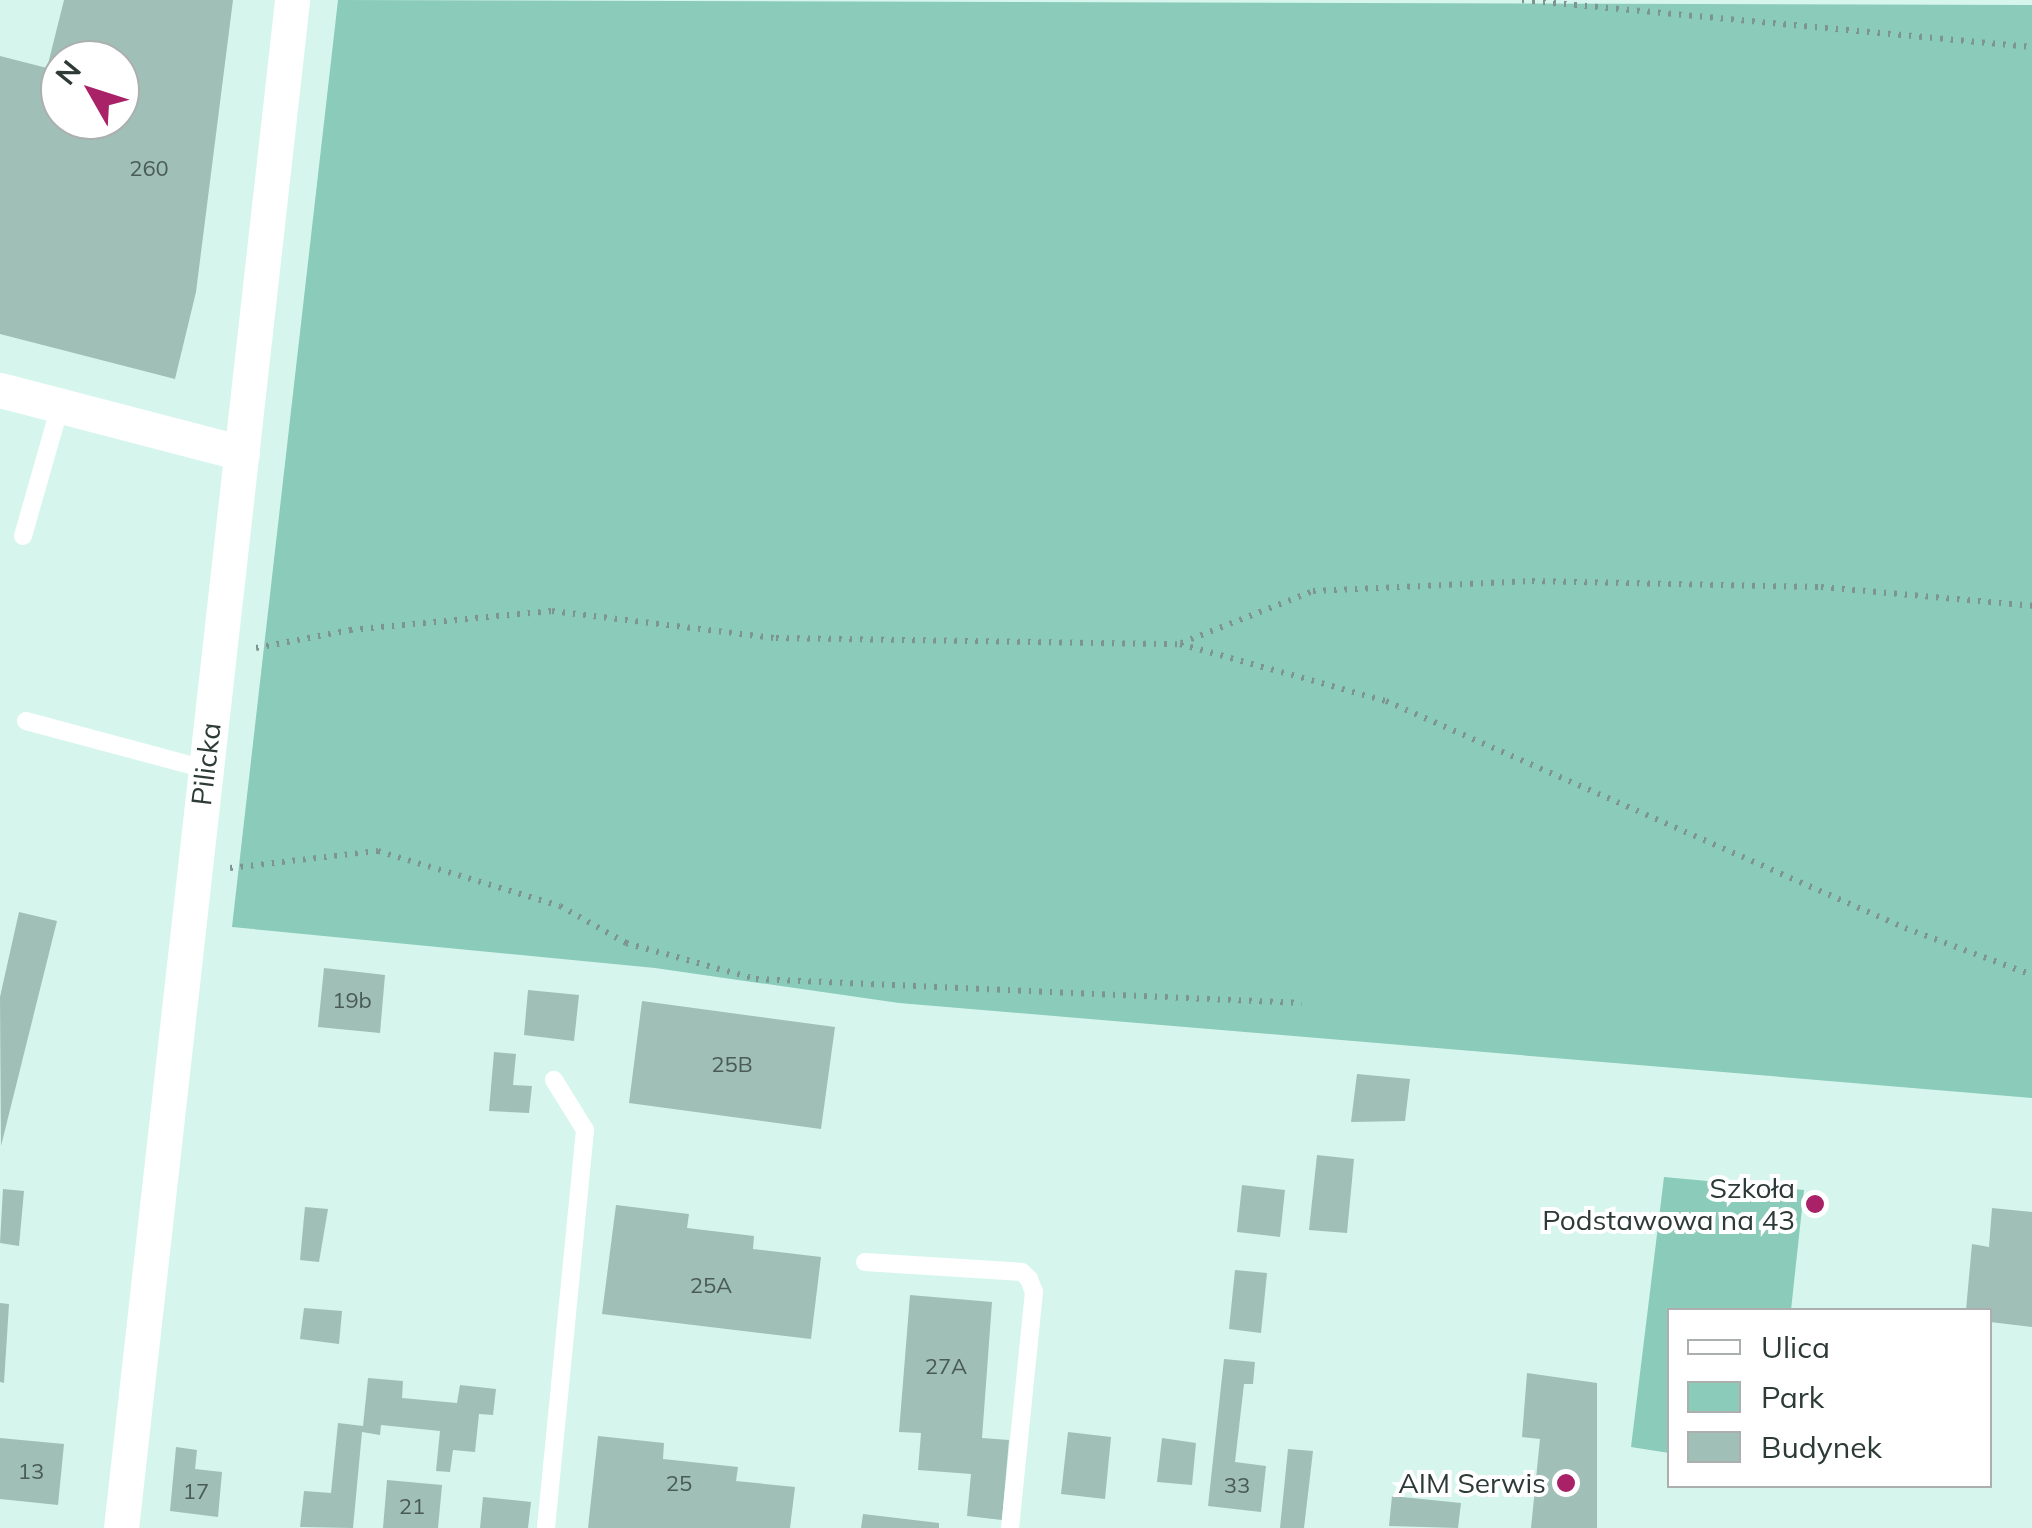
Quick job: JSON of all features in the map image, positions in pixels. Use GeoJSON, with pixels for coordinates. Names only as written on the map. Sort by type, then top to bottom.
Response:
{"type":"FeatureCollection","features":[{"type":"Feature","properties":{"kind":"street","name":"Pilicka"},"geometry":{"type":"LineString","coordinates":[[121,1528],[292,0]]}},
{"type":"Feature","properties":{"kind":"street"},"geometry":{"type":"LineString","coordinates":[[0,390],[242,453]]}},
{"type":"Feature","properties":{"kind":"lane"},"geometry":{"type":"LineString","coordinates":[[23,536],[60,406]]}},
{"type":"Feature","properties":{"kind":"lane"},"geometry":{"type":"LineString","coordinates":[[26,721],[205,769]]}},
{"type":"Feature","properties":{"kind":"lane"},"geometry":{"type":"LineString","coordinates":[[546,1528],[585,1130],[554,1080]]}},
{"type":"Feature","properties":{"kind":"lane"},"geometry":{"type":"LineString","coordinates":[[865,1262],[1022,1272],[1030,1278],[1034,1292],[1010,1528]]}},
{"type":"Feature","properties":{"kind":"path"},"geometry":{"type":"LineString","coordinates":[[1522,0],[2032,47]]}},
{"type":"Feature","properties":{"kind":"path"},"geometry":{"type":"LineString","coordinates":[[1180,644],[1313,591],[1492,582],[1821,587],[2032,606]]}},
{"type":"Feature","properties":{"kind":"path"},"geometry":{"type":"LineString","coordinates":[[254,648],[350,630],[552,612],[776,638],[1180,644],[1386,701],[1905,928],[2032,975]]}},
{"type":"Feature","properties":{"kind":"path"},"geometry":{"type":"LineString","coordinates":[[194,871],[378,851],[560,906],[626,944],[756,978],[1301,1004]]}},
{"type":"Feature","properties":{"kind":"green space"},"geometry":{"type":"Polygon","coordinates":[[[338,0],[2032,5],[2032,1098],[899,1003],[655,968],[232,927],[338,0]]]}},
{"type":"Feature","properties":{"kind":"green space"},"geometry":{"type":"Polygon","coordinates":[[[1664,1177],[1804,1190],[1791,1308],[1667,1308],[1667,1453],[1631,1447],[1664,1177]]]}},
{"type":"Feature","properties":{"kind":"building"},"geometry":{"type":"Polygon","coordinates":[[[64,0],[233,0],[196,292],[175,379],[0,334],[0,56],[40,66],[40,140],[140,140],[140,40],[54,40],[64,0]]]}},
{"type":"Feature","properties":{"kind":"building"},"geometry":{"type":"Polygon","coordinates":[[[19,912],[57,921],[1,1146],[0,997],[19,912]]]}},
{"type":"Feature","properties":{"kind":"building"},"geometry":{"type":"Polygon","coordinates":[[[324,968],[385,975],[380,1033],[318,1027],[324,968]]]}},
{"type":"Feature","properties":{"kind":"building"},"geometry":{"type":"Polygon","coordinates":[[[528,990],[579,995],[574,1041],[524,1035],[528,990]]]}},
{"type":"Feature","properties":{"kind":"building"},"geometry":{"type":"Polygon","coordinates":[[[642,1001],[835,1027],[821,1129],[629,1103],[642,1001]]]}},
{"type":"Feature","properties":{"kind":"building"},"geometry":{"type":"Polygon","coordinates":[[[494,1052],[516,1054],[513,1085],[532,1086],[529,1113],[489,1111],[494,1052]]]}},
{"type":"Feature","properties":{"kind":"building"},"geometry":{"type":"Polygon","coordinates":[[[1357,1074],[1410,1079],[1405,1121],[1351,1122],[1357,1074]]]}},
{"type":"Feature","properties":{"kind":"building"},"geometry":{"type":"Polygon","coordinates":[[[1317,1155],[1354,1159],[1347,1233],[1309,1230],[1317,1155]]]}},
{"type":"Feature","properties":{"kind":"building"},"geometry":{"type":"Polygon","coordinates":[[[1242,1185],[1285,1190],[1280,1237],[1237,1232],[1242,1185]]]}},
{"type":"Feature","properties":{"kind":"building"},"geometry":{"type":"Polygon","coordinates":[[[3,1189],[24,1191],[19,1246],[0,1243],[3,1189]]]}},
{"type":"Feature","properties":{"kind":"building"},"geometry":{"type":"Polygon","coordinates":[[[616,1205],[689,1214],[687,1228],[754,1236],[753,1249],[821,1257],[811,1339],[602,1314],[616,1205]]]}},
{"type":"Feature","properties":{"kind":"building"},"geometry":{"type":"Polygon","coordinates":[[[305,1207],[328,1209],[319,1262],[300,1260],[305,1207]]]}},
{"type":"Feature","properties":{"kind":"building"},"geometry":{"type":"Polygon","coordinates":[[[1992,1208],[2032,1212],[2032,1327],[1992,1322],[1992,1308],[1966,1308],[1972,1244],[1989,1247],[1992,1208]]]}},
{"type":"Feature","properties":{"kind":"building"},"geometry":{"type":"Polygon","coordinates":[[[1235,1270],[1267,1273],[1261,1333],[1229,1329],[1235,1270]]]}},
{"type":"Feature","properties":{"kind":"building"},"geometry":{"type":"Polygon","coordinates":[[[910,1295],[992,1302],[982,1438],[1009,1440],[1002,1520],[967,1516],[971,1474],[918,1470],[921,1433],[899,1432],[910,1295]]]}},
{"type":"Feature","properties":{"kind":"building"},"geometry":{"type":"Polygon","coordinates":[[[0,1303],[9,1304],[4,1383],[0,1382],[0,1303]]]}},
{"type":"Feature","properties":{"kind":"building"},"geometry":{"type":"Polygon","coordinates":[[[304,1308],[342,1311],[339,1344],[300,1339],[304,1308]]]}},
{"type":"Feature","properties":{"kind":"building"},"geometry":{"type":"Polygon","coordinates":[[[1224,1359],[1255,1362],[1253,1384],[1244,1384],[1235,1462],[1266,1466],[1261,1512],[1208,1506],[1224,1359]]]}},
{"type":"Feature","properties":{"kind":"building","name":"AIM Serwis"},"geometry":{"type":"Polygon","coordinates":[[[1527,1373],[1597,1383],[1597,1528],[1531,1528],[1540,1439],[1522,1437],[1527,1373]]]}},
{"type":"Feature","properties":{"kind":"building"},"geometry":{"type":"Polygon","coordinates":[[[368,1378],[403,1381],[402,1398],[457,1403],[460,1385],[496,1389],[493,1415],[479,1414],[475,1452],[453,1450],[450,1472],[436,1471],[440,1431],[381,1425],[380,1435],[362,1432],[353,1528],[300,1527],[304,1491],[331,1493],[338,1423],[363,1426],[368,1378]]]}},
{"type":"Feature","properties":{"kind":"building"},"geometry":{"type":"Polygon","coordinates":[[[1068,1432],[1111,1437],[1105,1499],[1061,1494],[1068,1432]]]}},
{"type":"Feature","properties":{"kind":"building"},"geometry":{"type":"Polygon","coordinates":[[[598,1436],[664,1443],[663,1459],[738,1467],[736,1481],[795,1487],[790,1528],[588,1528],[598,1436]]]}},
{"type":"Feature","properties":{"kind":"building"},"geometry":{"type":"Polygon","coordinates":[[[0,1438],[64,1444],[58,1505],[0,1499],[0,1438]]]}},
{"type":"Feature","properties":{"kind":"building"},"geometry":{"type":"Polygon","coordinates":[[[1162,1438],[1196,1443],[1192,1485],[1157,1482],[1162,1438]]]}},
{"type":"Feature","properties":{"kind":"building"},"geometry":{"type":"Polygon","coordinates":[[[176,1447],[197,1450],[195,1469],[222,1472],[218,1517],[170,1511],[176,1447]]]}},
{"type":"Feature","properties":{"kind":"building"},"geometry":{"type":"Polygon","coordinates":[[[1288,1449],[1313,1451],[1304,1528],[1280,1528],[1288,1449]]]}},
{"type":"Feature","properties":{"kind":"building"},"geometry":{"type":"Polygon","coordinates":[[[387,1480],[442,1485],[438,1528],[383,1528],[387,1480]]]}},
{"type":"Feature","properties":{"kind":"building"},"geometry":{"type":"Polygon","coordinates":[[[1392,1496],[1461,1503],[1458,1528],[1389,1526],[1392,1496]]]}},
{"type":"Feature","properties":{"kind":"building"},"geometry":{"type":"Polygon","coordinates":[[[483,1497],[531,1502],[528,1528],[480,1528],[483,1497]]]}},
{"type":"Feature","properties":{"kind":"building"},"geometry":{"type":"Polygon","coordinates":[[[863,1514],[939,1523],[939,1528],[861,1528],[863,1514]]]}},
{"type":"Feature","properties":{"kind":"place","name":"Szkoła Podstawowa na 43"},"geometry":{"type":"Point","coordinates":[1815,1204]}},
{"type":"Feature","properties":{"kind":"place","name":"AIM Serwis"},"geometry":{"type":"Point","coordinates":[1566,1483]}}]}
